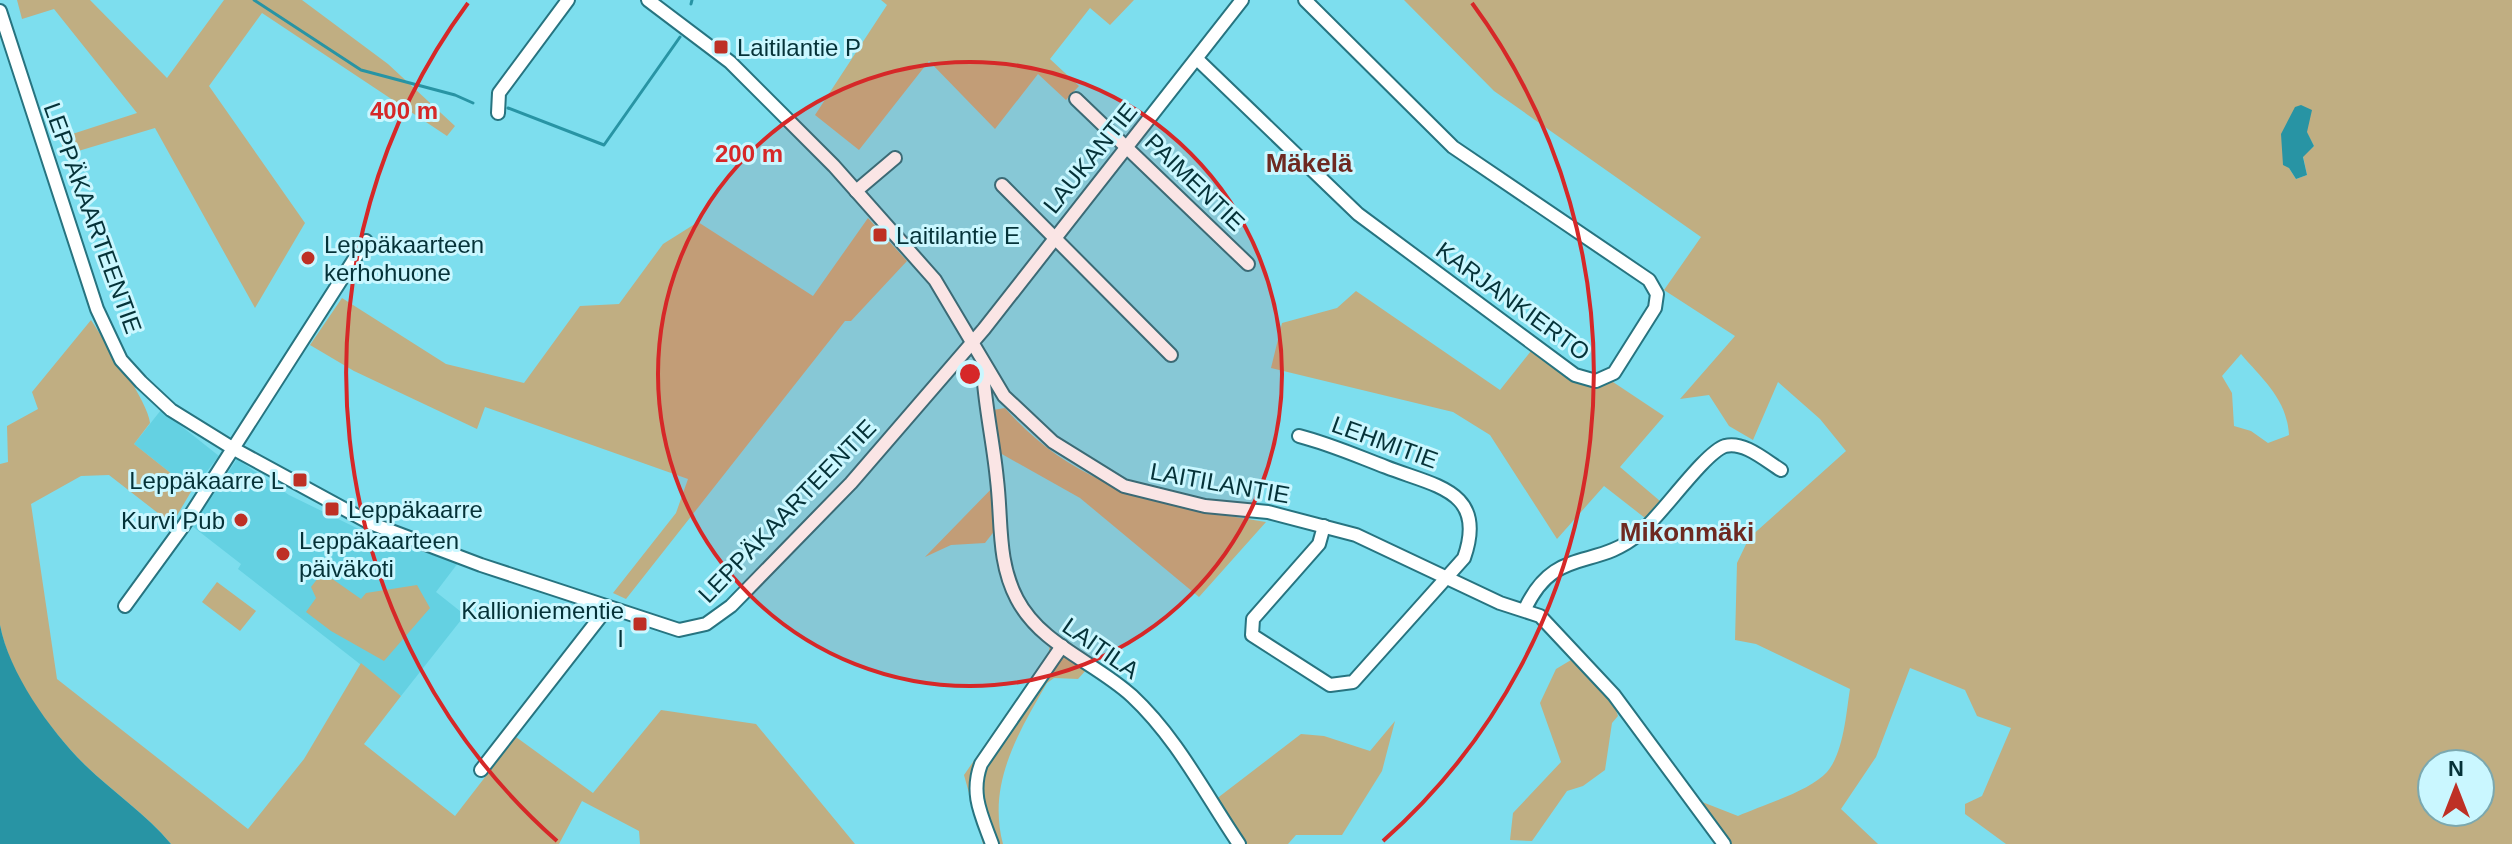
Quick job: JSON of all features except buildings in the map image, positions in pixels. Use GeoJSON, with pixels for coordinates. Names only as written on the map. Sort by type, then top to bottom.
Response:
{"type":"FeatureCollection","features":[{"type":"Feature","properties":{"kind":"street"},"geometry":{"type":"LineString","coordinates":[[498,113],[499,93],[568,0]]}},
{"type":"Feature","properties":{"kind":"street","name":"LAITILANTIE"},"geometry":{"type":"LineString","coordinates":[[648,0],[730,62],[776,105],[856,191],[935,280],[987,372],[1030,424],[1083,464],[1124,486],[1151,495],[1268,512],[1356,535],[1500,603],[1540,616],[1614,695],[1724,844]]}},
{"type":"Feature","properties":{"kind":"street","name":"LAUKANTIE"},"geometry":{"type":"LineString","coordinates":[[973,343],[1242,0]]}},
{"type":"Feature","properties":{"kind":"street","name":"KARJANKIERTO"},"geometry":{"type":"LineString","coordinates":[[1197,59],[1358,214],[1393,241],[1575,375],[1596,381],[1614,373],[1655,308],[1657,294],[1649,280],[1453,147],[1305,0]]}},
{"type":"Feature","properties":{"kind":"street","name":"LEPPÄKAARTEENTIE"},"geometry":{"type":"LineString","coordinates":[[0,11],[97,309],[121,360],[171,410],[234,449],[370,523],[608,607],[679,630],[706,624],[851,483],[973,343]]}},
{"type":"Feature","properties":{"kind":"street","name":"PAIMENTIE"},"geometry":{"type":"LineString","coordinates":[[1076,99],[1248,264]]}},
{"type":"Feature","properties":{"kind":"street"},"geometry":{"type":"LineString","coordinates":[[856,191],[895,158]]}},
{"type":"Feature","properties":{"kind":"street"},"geometry":{"type":"LineString","coordinates":[[1002,185],[1171,355]]}},
{"type":"Feature","properties":{"kind":"street"},"geometry":{"type":"LineString","coordinates":[[125,606],[234,449],[366,241]]}},
{"type":"Feature","properties":{"kind":"street","name":"LAITILA"},"geometry":{"type":"LineString","coordinates":[[987,372],[984,383],[998,482],[1003,559],[1016,597],[1033,625],[1113,681],[1165,732],[1239,844]]}},
{"type":"Feature","properties":{"kind":"street","name":"LEHMITIE"},"geometry":{"type":"LineString","coordinates":[[1299,436],[1340,447],[1447,488],[1457,496],[1470,524],[1470,542],[1464,558],[1446,578]]}},
{"type":"Feature","properties":{"kind":"street"},"geometry":{"type":"LineString","coordinates":[[1525,609],[1534,591],[1556,569],[1620,548],[1639,534],[1666,509],[1709,457],[1724,446],[1743,446],[1781,470]]}},
{"type":"Feature","properties":{"kind":"street"},"geometry":{"type":"LineString","coordinates":[[1324,526],[1319,544],[1253,619],[1252,635],[1330,685],[1353,682],[1446,578]]}},
{"type":"Feature","properties":{"kind":"street"},"geometry":{"type":"LineString","coordinates":[[481,770],[608,607]]}},
{"type":"Feature","properties":{"kind":"street"},"geometry":{"type":"LineString","coordinates":[[992,844],[977,803],[974,782],[981,764],[1062,646]]}},
{"type":"Feature","properties":{"kind":"shaded area"},"geometry":{"type":"Polygon","coordinates":[[[17,0],[90,0],[167,78],[224,0],[302,0],[388,64],[455,126],[447,136],[262,13],[209,86],[305,223],[255,308],[155,128],[65,155],[60,138],[137,113],[54,9],[22,19],[17,0]]]}},
{"type":"Feature","properties":{"kind":"shaded area"},"geometry":{"type":"Polygon","coordinates":[[[881,0],[1134,0],[1110,25],[1090,8],[1050,59],[1079,86],[1066,100],[1038,74],[995,129],[929,61],[859,150],[815,115],[887,5],[881,0]]]}},
{"type":"Feature","properties":{"kind":"shaded area"},"geometry":{"type":"Polygon","coordinates":[[[1404,0],[2512,0],[2512,844],[2006,844],[1965,814],[1965,804],[1982,796],[2011,728],[1977,716],[1965,690],[1910,668],[1876,757],[1841,809],[1878,844],[1723,844],[1692,798],[1738,816],[1819,779],[1833,764],[1841,743],[1850,689],[1756,644],[1735,640],[1737,563],[1749,538],[1846,451],[1820,419],[1778,382],[1753,440],[1729,426],[1709,395],[1680,399],[1735,336],[1664,290],[1701,237],[1494,91],[1404,0]],[[2306,107],[2289,168],[2296,179],[2307,175],[2303,156],[2314,146],[2307,133],[2306,107]],[[2241,354],[2222,376],[2232,393],[2234,426],[2251,431],[2268,443],[2289,435],[2279,400],[2241,354]]]}},
{"type":"Feature","properties":{"kind":"shaded area"},"geometry":{"type":"Polygon","coordinates":[[[2301,105],[2312,110],[2307,132],[2314,146],[2303,157],[2307,175],[2296,179],[2283,165],[2281,134],[2295,107],[2301,105]]]}},
{"type":"Feature","properties":{"kind":"shaded area"},"geometry":{"type":"Polygon","coordinates":[[[868,218],[907,261],[851,321],[845,321],[626,599],[613,593],[676,513],[688,479],[485,407],[477,429],[354,371],[310,345],[342,298],[446,364],[524,383],[580,306],[619,304],[663,244],[698,222],[813,296],[868,218]]]}},
{"type":"Feature","properties":{"kind":"shaded area"},"geometry":{"type":"Polygon","coordinates":[[[1356,291],[1500,390],[1535,346],[1575,375],[1607,378],[1664,416],[1620,467],[1660,501],[1645,518],[1604,486],[1557,539],[1490,435],[1453,412],[1271,368],[1282,323],[1337,308],[1356,291]]]}},
{"type":"Feature","properties":{"kind":"shaded area"},"geometry":{"type":"Polygon","coordinates":[[[91,320],[148,413],[150,423],[134,444],[192,490],[172,524],[109,475],[81,476],[31,504],[57,679],[248,829],[304,759],[361,663],[401,696],[364,744],[455,816],[516,737],[593,793],[661,710],[756,724],[855,844],[640,844],[639,831],[582,801],[559,844],[171,844],[85,765],[58,735],[21,682],[0,625],[0,464],[8,462],[7,426],[38,409],[32,392],[91,320]]]}},
{"type":"Feature","properties":{"kind":"shaded area"},"geometry":{"type":"Polygon","coordinates":[[[1005,408],[1033,436],[1062,458],[1124,490],[1192,509],[1266,522],[1199,597],[1080,498],[1000,453],[993,410],[1005,408]]]}},
{"type":"Feature","properties":{"kind":"shaded area"},"geometry":{"type":"Polygon","coordinates":[[[161,410],[219,456],[192,490],[134,444],[161,410]]]}},
{"type":"Feature","properties":{"kind":"shaded area"},"geometry":{"type":"Polygon","coordinates":[[[237,459],[289,495],[373,536],[458,563],[436,592],[465,615],[401,696],[238,569],[241,564],[192,526],[237,459]]]}},
{"type":"Feature","properties":{"kind":"shaded area"},"geometry":{"type":"Polygon","coordinates":[[[998,482],[999,525],[985,543],[951,545],[925,557],[998,482]]]}},
{"type":"Feature","properties":{"kind":"shaded area"},"geometry":{"type":"Polygon","coordinates":[[[318,578],[331,578],[361,599],[366,593],[417,585],[430,608],[384,661],[331,631],[306,612],[316,598],[311,587],[318,578]]]}},
{"type":"Feature","properties":{"kind":"shaded area"},"geometry":{"type":"Polygon","coordinates":[[[217,582],[256,611],[240,631],[202,602],[217,582]]]}},
{"type":"Feature","properties":{"kind":"shaded area"},"geometry":{"type":"Polygon","coordinates":[[[0,625],[22,681],[58,735],[85,765],[171,844],[0,844],[0,625]]]}},
{"type":"Feature","properties":{"kind":"shaded area"},"geometry":{"type":"Polygon","coordinates":[[[1050,641],[1087,669],[1078,679],[1054,678],[1047,683],[1016,740],[1002,780],[999,822],[1003,844],[983,844],[964,775],[1049,652],[1050,641]]]}},
{"type":"Feature","properties":{"kind":"shaded area"},"geometry":{"type":"Polygon","coordinates":[[[1571,660],[1613,702],[1618,716],[1612,723],[1605,770],[1583,786],[1567,791],[1532,841],[1510,840],[1513,813],[1561,762],[1540,703],[1556,669],[1571,660]]]}},
{"type":"Feature","properties":{"kind":"shaded area"},"geometry":{"type":"Polygon","coordinates":[[[1395,721],[1382,771],[1342,835],[1296,835],[1288,844],[1239,844],[1211,803],[1301,734],[1324,736],[1370,751],[1395,721]]]}},
{"type":"Feature","properties":{"kind":"waterway"},"geometry":{"type":"LineString","coordinates":[[254,0],[361,70],[455,95],[473,103]]}},
{"type":"Feature","properties":{"kind":"waterway"},"geometry":{"type":"LineString","coordinates":[[691,4],[692,0]]}},
{"type":"Feature","properties":{"kind":"waterway"},"geometry":{"type":"LineString","coordinates":[[508,108],[604,145],[680,37]]}},
{"type":"Feature","properties":{"kind":"place","name":"Laitilantie P"},"geometry":{"type":"Point","coordinates":[721,47]}},
{"type":"Feature","properties":{"kind":"place","name":"Laitilantie E"},"geometry":{"type":"Point","coordinates":[880,235]}},
{"type":"Feature","properties":{"kind":"place","name":"Leppäkaarteen kerhohuone"},"geometry":{"type":"Point","coordinates":[308,258]}},
{"type":"Feature","properties":{"kind":"place","name":"Leppäkaarre L"},"geometry":{"type":"Point","coordinates":[300,480]}},
{"type":"Feature","properties":{"kind":"place","name":"Leppäkaarre"},"geometry":{"type":"Point","coordinates":[332,509]}},
{"type":"Feature","properties":{"kind":"place","name":"Kurvi Pub"},"geometry":{"type":"Point","coordinates":[241,520]}},
{"type":"Feature","properties":{"kind":"place","name":"Leppäkaarteen päiväkoti"},"geometry":{"type":"Point","coordinates":[283,554]}},
{"type":"Feature","properties":{"kind":"place","name":"Kallioniementie I"},"geometry":{"type":"Point","coordinates":[640,624]}},
{"type":"Feature","properties":{"kind":"district","name":"Mäkelä"},"geometry":{"type":"Point","coordinates":[1309,163]}},
{"type":"Feature","properties":{"kind":"district","name":"Mikonmäki"},"geometry":{"type":"Point","coordinates":[1687,532]}}]}
